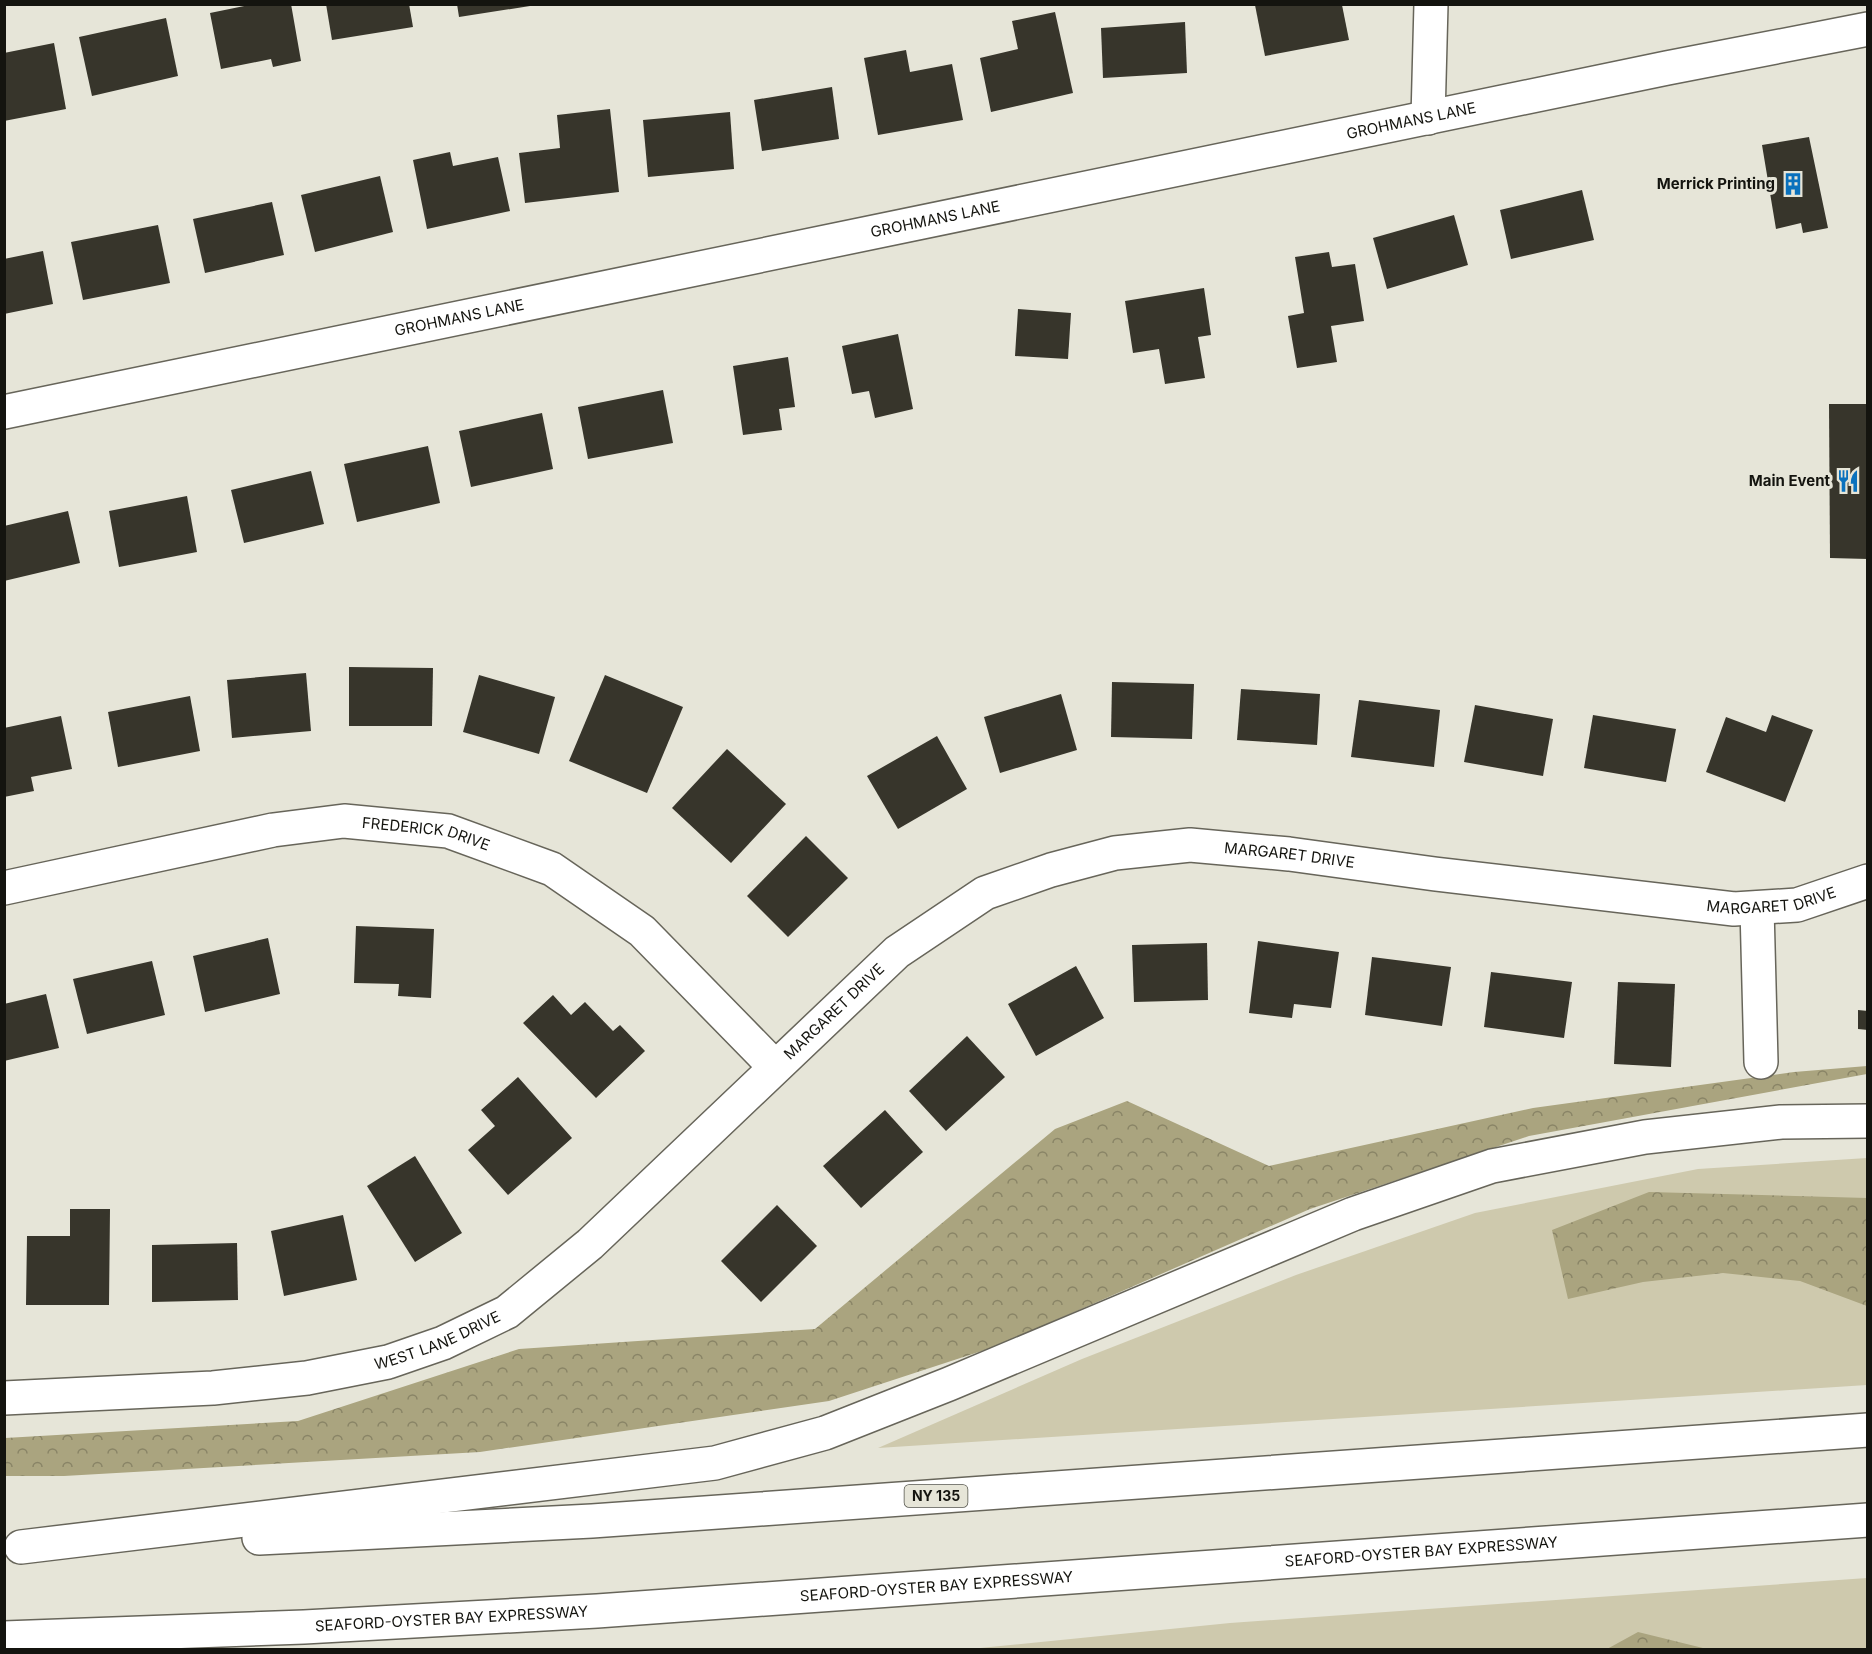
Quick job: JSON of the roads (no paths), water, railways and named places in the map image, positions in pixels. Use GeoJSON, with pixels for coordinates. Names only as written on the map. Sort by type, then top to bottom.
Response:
{"type":"FeatureCollection","features":[{"type":"Feature","properties":{"kind":"main road"},"geometry":{"type":"LineString","coordinates":[[1428,118],[1431,4]]}},
{"type":"Feature","properties":{"kind":"main road","name":"GROHMANS LANE"},"geometry":{"type":"LineString","coordinates":[[4,412],[1678,66],[1868,29]]}},
{"type":"Feature","properties":{"kind":"main road","name":"FREDERICK DRIVE"},"geometry":{"type":"LineString","coordinates":[[4,888],[273,830],[344,821],[448,831],[552,869],[642,931],[775,1067]]}},
{"type":"Feature","properties":{"kind":"main road","name":"MARGARET DRIVE"},"geometry":{"type":"LineString","coordinates":[[775,1067],[897,952],[985,893],[1051,870],[1115,853],[1190,845],[1289,854],[1435,874],[1734,909],[1797,905],[1868,881]]}},
{"type":"Feature","properties":{"kind":"main road"},"geometry":{"type":"LineString","coordinates":[[1757,908],[1761,1062]]}},
{"type":"Feature","properties":{"kind":"main road","name":"WEST LANE DRIVE"},"geometry":{"type":"LineString","coordinates":[[4,1398],[213,1388],[307,1378],[388,1362],[443,1343],[507,1312],[590,1244],[775,1067]]}},
{"type":"Feature","properties":{"kind":"main road"},"geometry":{"type":"LineString","coordinates":[[13,1547],[715,1463],[825,1433],[1353,1214],[1492,1166],[1645,1137],[1781,1122],[1868,1121]]}},
{"type":"Feature","properties":{"kind":"main road","name":"NY 135"},"geometry":{"type":"LineString","coordinates":[[13,1547],[300,1536],[592,1521],[1868,1430]]}},
{"type":"Feature","properties":{"kind":"main road","name":"SEAFORD-OYSTER BAY EXPRESSWAY"},"geometry":{"type":"LineString","coordinates":[[14,1638],[304,1627],[597,1611],[1868,1520]]}},
{"type":"Feature","properties":{"kind":"main road"},"geometry":{"type":"LineString","coordinates":[[14,1638],[249,1650]]}},
{"type":"Feature","properties":{"kind":"place","name":"Merrick Printing"},"geometry":{"type":"Point","coordinates":[1793,184]}},
{"type":"Feature","properties":{"kind":"place","name":"Main Event"},"geometry":{"type":"Point","coordinates":[1848,481]}}]}
